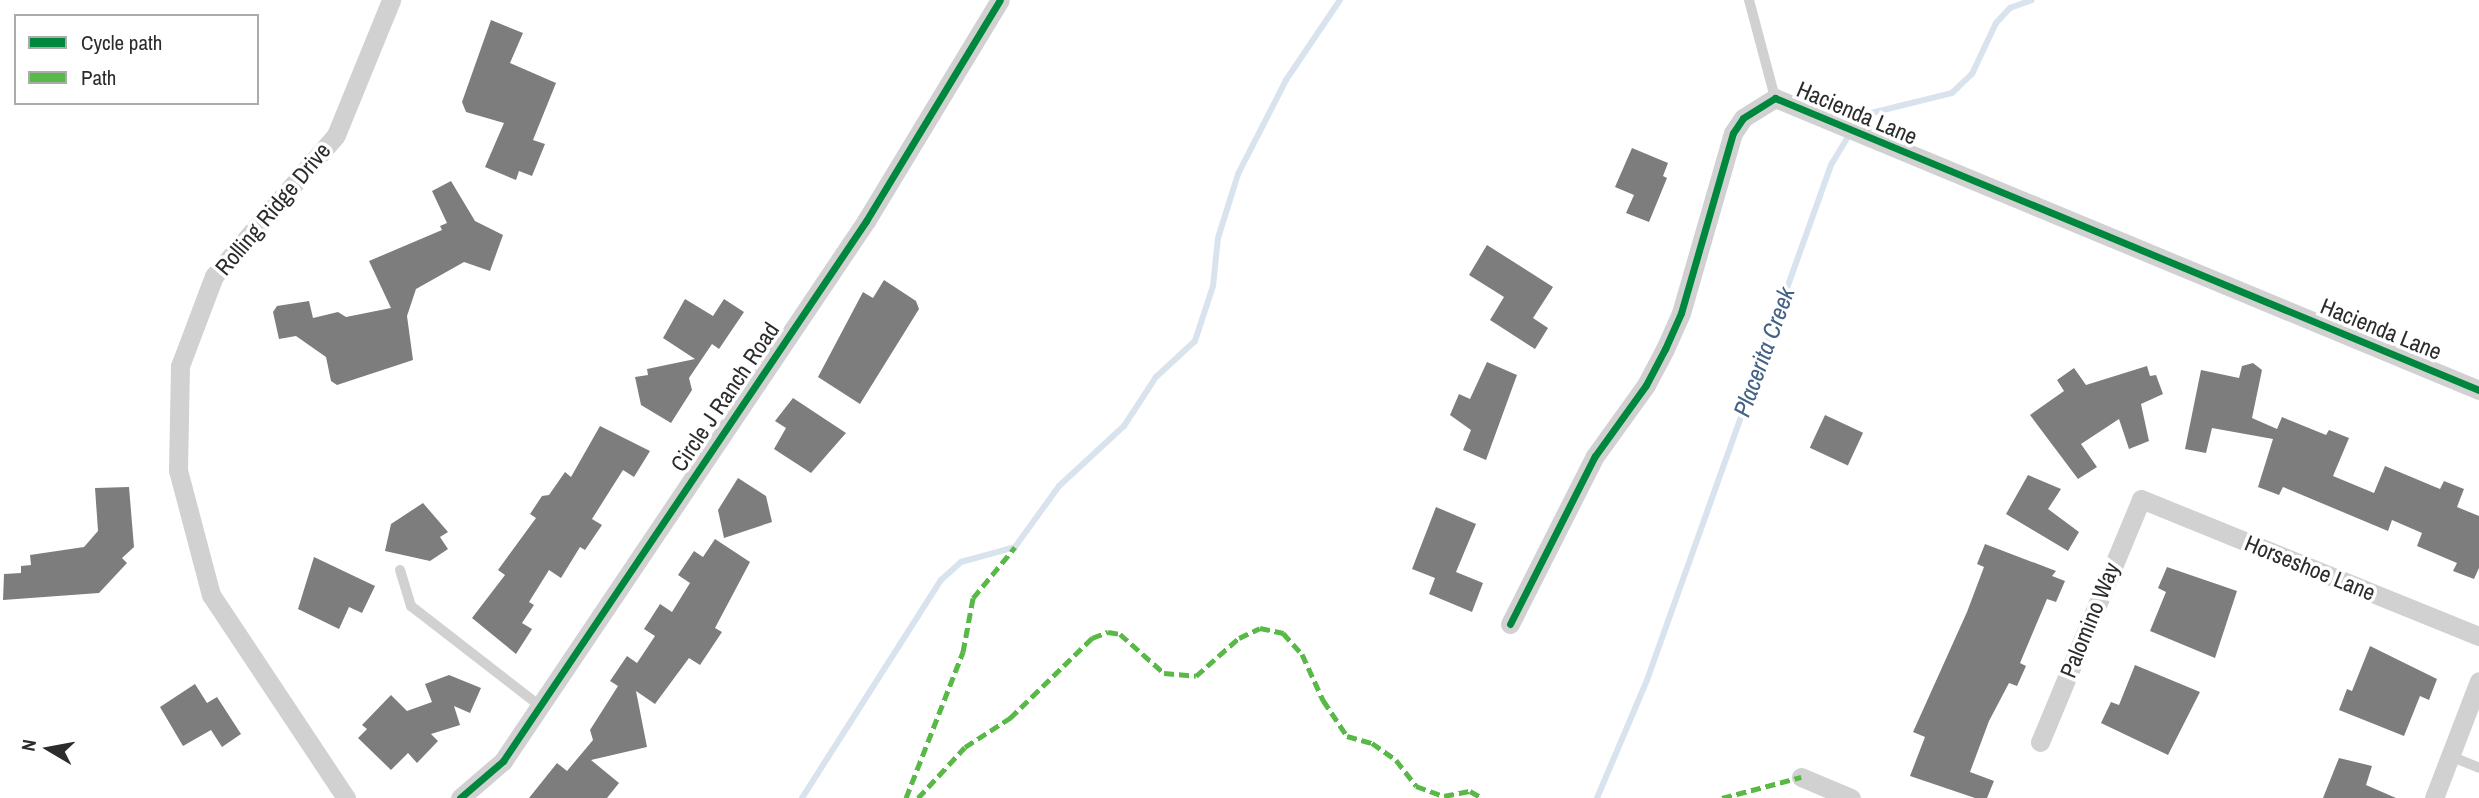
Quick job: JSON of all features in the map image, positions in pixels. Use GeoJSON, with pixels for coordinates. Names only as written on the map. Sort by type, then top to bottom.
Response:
{"type":"FeatureCollection","features":[{"type":"Feature","properties":{"kind":"street","name":"Rolling Ridge Drive"},"geometry":{"type":"LineString","coordinates":[[346,798],[211,595],[178,470],[180,366],[214,276],[336,135],[391,0]]}},
{"type":"Feature","properties":{"kind":"street","name":"Circle J Ranch Road"},"geometry":{"type":"LineString","coordinates":[[460,798],[503,761],[866,221],[1000,0]]}},
{"type":"Feature","properties":{"kind":"street","name":"Hacienda Lane"},"geometry":{"type":"LineString","coordinates":[[1510,624],[1595,456],[1646,385],[1671,337],[1734,133],[1743,118],[1774,98],[2479,390]]}},
{"type":"Feature","properties":{"kind":"street","name":"Horseshoe Lane"},"geometry":{"type":"LineString","coordinates":[[2141,499],[2479,636]]}},
{"type":"Feature","properties":{"kind":"street","name":"Palomino Way"},"geometry":{"type":"LineString","coordinates":[[2040,742],[2141,499]]}},
{"type":"Feature","properties":{"kind":"street"},"geometry":{"type":"LineString","coordinates":[[2434,798],[2479,681]]}},
{"type":"Feature","properties":{"kind":"street"},"geometry":{"type":"LineString","coordinates":[[1801,777],[1851,798]]}},
{"type":"Feature","properties":{"kind":"lane"},"geometry":{"type":"LineString","coordinates":[[1749,0],[1774,98]]}},
{"type":"Feature","properties":{"kind":"lane"},"geometry":{"type":"LineString","coordinates":[[400,570],[411,606],[540,706]]}},
{"type":"Feature","properties":{"kind":"lane"},"geometry":{"type":"LineString","coordinates":[[2450,756],[2479,768]]}},
{"type":"Feature","properties":{"kind":"building"},"geometry":{"type":"Polygon","coordinates":[[[491,20],[523,33],[510,63],[556,83],[533,140],[545,144],[532,176],[519,171],[516,180],[485,167],[504,123],[466,112],[462,102],[491,20]]]}},
{"type":"Feature","properties":{"kind":"building"},"geometry":{"type":"Polygon","coordinates":[[[1632,148],[1668,163],[1663,176],[1667,178],[1649,222],[1626,213],[1634,195],[1615,187],[1632,148]]]}},
{"type":"Feature","properties":{"kind":"building"},"geometry":{"type":"Polygon","coordinates":[[[451,181],[475,221],[503,235],[490,271],[464,262],[416,289],[407,316],[413,360],[337,385],[331,381],[326,357],[296,336],[279,339],[273,312],[277,306],[309,301],[313,318],[338,312],[346,317],[391,308],[369,261],[442,230],[440,226],[447,223],[432,191],[451,181]]]}},
{"type":"Feature","properties":{"kind":"building"},"geometry":{"type":"Polygon","coordinates":[[[1487,245],[1553,287],[1533,318],[1548,328],[1535,349],[1490,320],[1504,297],[1469,275],[1487,245]]]}},
{"type":"Feature","properties":{"kind":"building"},"geometry":{"type":"Polygon","coordinates":[[[884,280],[916,301],[919,309],[860,404],[818,377],[863,292],[873,298],[884,280]]]}},
{"type":"Feature","properties":{"kind":"building"},"geometry":{"type":"Polygon","coordinates":[[[685,299],[713,316],[724,299],[744,312],[719,349],[712,344],[689,378],[692,390],[671,423],[641,405],[635,377],[648,375],[647,369],[695,359],[663,338],[685,299]]]}},
{"type":"Feature","properties":{"kind":"building"},"geometry":{"type":"Polygon","coordinates":[[[1487,362],[1517,375],[1486,460],[1463,450],[1471,430],[1450,415],[1459,394],[1470,399],[1487,362]]]}},
{"type":"Feature","properties":{"kind":"building"},"geometry":{"type":"Polygon","coordinates":[[[2253,363],[2262,370],[2252,418],[2277,429],[2282,417],[2326,435],[2329,430],[2349,438],[2333,476],[2374,493],[2385,466],[2440,489],[2444,481],[2464,489],[2457,507],[2479,516],[2479,568],[2474,579],[2453,571],[2457,563],[2417,546],[2422,533],[2392,520],[2388,531],[2283,487],[2279,495],[2258,487],[2273,439],[2212,428],[2206,453],[2185,449],[2201,370],[2239,378],[2242,366],[2253,363]]]}},
{"type":"Feature","properties":{"kind":"building"},"geometry":{"type":"Polygon","coordinates":[[[2147,366],[2150,376],[2156,375],[2163,394],[2141,404],[2149,441],[2129,449],[2119,419],[2081,444],[2097,467],[2078,479],[2030,415],[2064,391],[2057,380],[2074,368],[2086,385],[2147,366]]]}},
{"type":"Feature","properties":{"kind":"building"},"geometry":{"type":"Polygon","coordinates":[[[793,398],[846,433],[811,473],[774,449],[786,428],[775,421],[793,398]]]}},
{"type":"Feature","properties":{"kind":"building"},"geometry":{"type":"Polygon","coordinates":[[[1825,415],[1863,433],[1848,465],[1810,448],[1825,415]]]}},
{"type":"Feature","properties":{"kind":"building"},"geometry":{"type":"Polygon","coordinates":[[[600,426],[650,451],[634,477],[623,470],[592,519],[602,525],[585,550],[580,547],[561,578],[549,570],[529,602],[534,605],[522,623],[532,629],[516,654],[472,618],[505,575],[498,570],[536,518],[530,514],[542,496],[549,495],[565,472],[571,477],[600,426]]]}},
{"type":"Feature","properties":{"kind":"building"},"geometry":{"type":"Polygon","coordinates":[[[2028,475],[2061,489],[2048,509],[2079,532],[2068,551],[2006,514],[2028,475]]]}},
{"type":"Feature","properties":{"kind":"building"},"geometry":{"type":"Polygon","coordinates":[[[738,478],[766,496],[772,522],[724,538],[718,510],[738,478]]]}},
{"type":"Feature","properties":{"kind":"building"},"geometry":{"type":"Polygon","coordinates":[[[129,487],[134,547],[122,558],[127,563],[99,593],[3,600],[4,574],[21,573],[21,566],[31,565],[30,555],[84,547],[98,531],[95,488],[129,487]]]}},
{"type":"Feature","properties":{"kind":"building"},"geometry":{"type":"Polygon","coordinates":[[[423,503],[448,532],[440,537],[448,549],[430,561],[385,551],[391,524],[423,503]]]}},
{"type":"Feature","properties":{"kind":"building"},"geometry":{"type":"Polygon","coordinates":[[[1436,507],[1476,524],[1456,572],[1483,583],[1472,612],[1429,594],[1435,578],[1412,569],[1436,507]]]}},
{"type":"Feature","properties":{"kind":"building"},"geometry":{"type":"Polygon","coordinates":[[[715,539],[750,562],[715,628],[722,632],[700,665],[689,658],[655,704],[636,691],[647,747],[591,760],[619,783],[607,798],[529,798],[557,763],[567,771],[593,740],[590,730],[618,686],[610,681],[627,656],[637,663],[655,636],[644,629],[660,604],[672,612],[690,583],[678,575],[694,551],[703,557],[715,539]]]}},
{"type":"Feature","properties":{"kind":"building"},"geometry":{"type":"Polygon","coordinates":[[[1985,544],[2056,571],[2052,576],[2065,581],[2056,602],[2047,599],[2020,663],[2026,666],[2017,686],[2009,683],[1989,721],[1970,772],[1994,781],[1987,798],[1975,798],[1910,776],[1925,737],[1913,732],[1967,612],[1984,567],[1977,564],[1985,544]]]}},
{"type":"Feature","properties":{"kind":"building"},"geometry":{"type":"Polygon","coordinates":[[[314,557],[375,586],[362,613],[349,607],[339,629],[298,609],[314,557]]]}},
{"type":"Feature","properties":{"kind":"building"},"geometry":{"type":"Polygon","coordinates":[[[2167,567],[2237,591],[2215,658],[2150,631],[2166,592],[2158,588],[2167,567]]]}},
{"type":"Feature","properties":{"kind":"building"},"geometry":{"type":"Polygon","coordinates":[[[2370,646],[2437,679],[2429,700],[2420,696],[2404,736],[2339,710],[2347,689],[2352,691],[2370,646]]]}},
{"type":"Feature","properties":{"kind":"building"},"geometry":{"type":"Polygon","coordinates":[[[2135,665],[2200,692],[2168,755],[2101,723],[2111,702],[2119,705],[2135,665]]]}},
{"type":"Feature","properties":{"kind":"building"},"geometry":{"type":"Polygon","coordinates":[[[449,675],[481,688],[470,713],[454,706],[460,725],[431,734],[438,741],[417,763],[408,753],[391,770],[358,738],[367,729],[362,725],[391,695],[407,711],[432,702],[425,684],[449,675]]]}},
{"type":"Feature","properties":{"kind":"building"},"geometry":{"type":"Polygon","coordinates":[[[195,684],[207,703],[217,697],[241,734],[222,747],[211,730],[183,746],[160,707],[195,684]]]}},
{"type":"Feature","properties":{"kind":"building"},"geometry":{"type":"Polygon","coordinates":[[[2339,758],[2372,766],[2366,785],[2396,798],[2323,798],[2339,758]]]}},
{"type":"Feature","properties":{"kind":"waterway"},"geometry":{"type":"LineString","coordinates":[[802,798],[941,580],[961,562],[1015,547],[1059,486],[1124,426],[1156,377],[1195,341],[1213,286],[1218,238],[1238,174],[1286,80],[1340,0]]}},
{"type":"Feature","properties":{"kind":"waterway","name":"Placerita Creek"},"geometry":{"type":"LineString","coordinates":[[1597,798],[1647,680],[1831,165],[1850,133],[1871,113],[1952,93],[1972,74],[1996,23],[2010,8],[2032,0]]}},
{"type":"Feature","properties":{"kind":"marked path"},"geometry":{"type":"LineString","coordinates":[[906,798],[963,652],[973,598],[1015,547]]}},
{"type":"Feature","properties":{"kind":"marked path"},"geometry":{"type":"LineString","coordinates":[[918,798],[965,747],[1010,718],[1092,638],[1108,632],[1120,634],[1164,673],[1196,676],[1239,638],[1260,628],[1283,633],[1302,654],[1323,700],[1347,736],[1372,743],[1396,760],[1416,786],[1444,796],[1470,791],[1482,798]]}},
{"type":"Feature","properties":{"kind":"marked path"},"geometry":{"type":"LineString","coordinates":[[1722,798],[1801,777]]}},
{"type":"Feature","properties":{"kind":"cycle path"},"geometry":{"type":"LineString","coordinates":[[460,798],[503,761],[866,221],[1000,0]]}},
{"type":"Feature","properties":{"kind":"cycle path"},"geometry":{"type":"LineString","coordinates":[[1510,624],[1595,456],[1646,385],[1665,349],[1681,313],[1733,133],[1743,118],[1775,98],[2479,390]]}}]}
